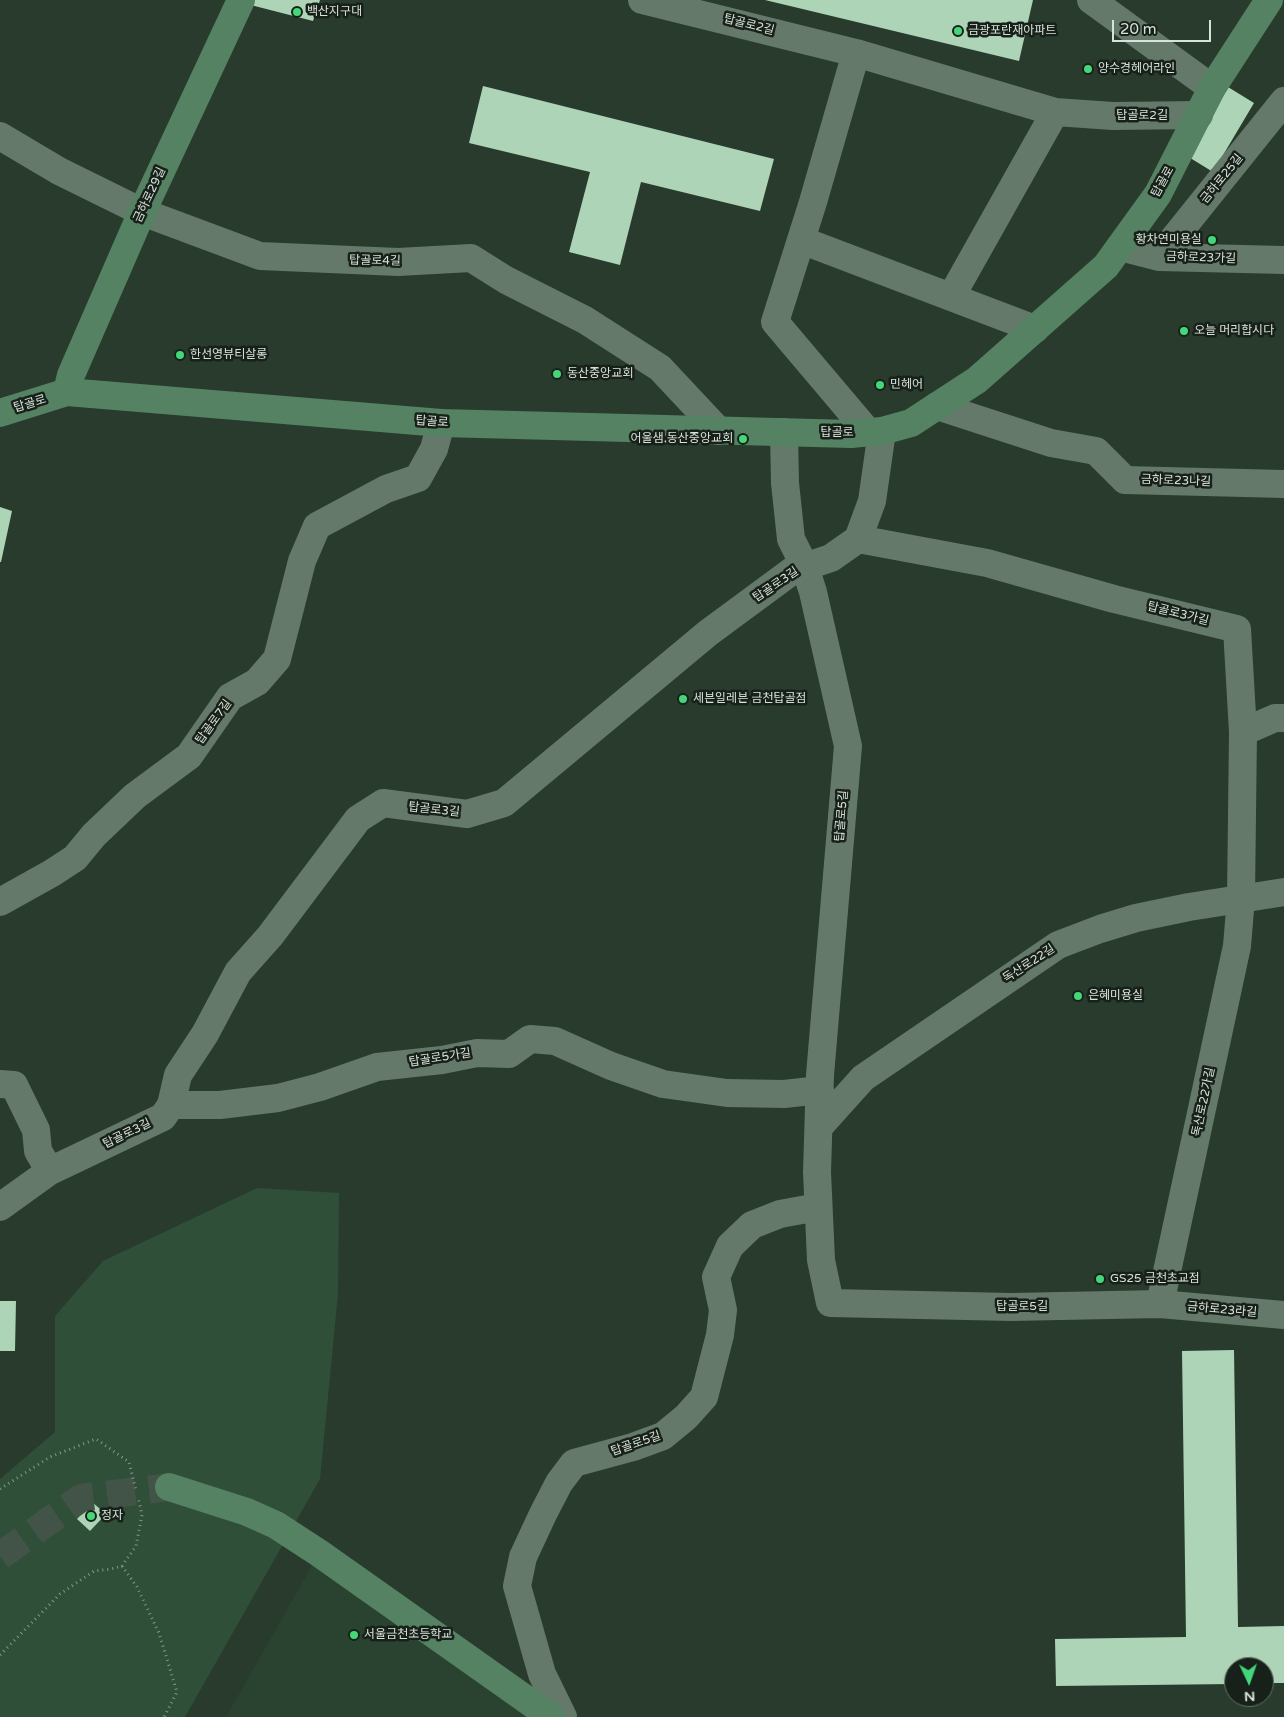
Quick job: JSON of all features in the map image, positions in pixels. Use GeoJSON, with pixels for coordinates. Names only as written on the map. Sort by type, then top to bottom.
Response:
{"type":"FeatureCollection","features":[{"type":"Feature","properties":{"kind":"street","name":"금하로29길"},"geometry":{"type":"LineString","coordinates":[[67,392],[71,375],[142,212],[241,0]]}},
{"type":"Feature","properties":{"kind":"street","name":"탑골로2길"},"geometry":{"type":"LineString","coordinates":[[642,0],[856,52],[1055,112],[1113,116],[1199,115]]}},
{"type":"Feature","properties":{"kind":"street"},"geometry":{"type":"LineString","coordinates":[[1090,0],[1212,88]]}},
{"type":"Feature","properties":{"kind":"street","name":"탑골로"},"geometry":{"type":"LineString","coordinates":[[0,413],[67,392],[441,423],[851,434],[875,432],[911,423],[977,380],[1106,266],[1158,194],[1212,88],[1269,0]]}},
{"type":"Feature","properties":{"kind":"street"},"geometry":{"type":"LineString","coordinates":[[856,52],[801,240],[1035,329]]}},
{"type":"Feature","properties":{"kind":"street","name":"금하로25길"},"geometry":{"type":"LineString","coordinates":[[1159,257],[1284,101]]}},
{"type":"Feature","properties":{"kind":"street"},"geometry":{"type":"LineString","coordinates":[[950,297],[1055,112]]}},
{"type":"Feature","properties":{"kind":"street","name":"탑골로4길"},"geometry":{"type":"LineString","coordinates":[[0,136],[59,171],[142,212],[260,256],[398,262],[471,258],[506,280],[585,320],[660,368],[719,431]]}},
{"type":"Feature","properties":{"kind":"street","name":"탑골로"},"geometry":{"type":"LineString","coordinates":[[801,240],[775,322],[875,432]]}},
{"type":"Feature","properties":{"kind":"street","name":"금하로23가길"},"geometry":{"type":"LineString","coordinates":[[1120,247],[1159,257],[1284,260]]}},
{"type":"Feature","properties":{"kind":"street","name":"금하로23나길"},"geometry":{"type":"LineString","coordinates":[[937,406],[1051,444],[1096,451],[1125,480],[1284,484]]}},
{"type":"Feature","properties":{"kind":"street","name":"탑골로7길"},"geometry":{"type":"LineString","coordinates":[[0,902],[75,858],[94,835],[135,796],[189,756],[230,697],[257,682],[277,658],[286,632],[291,600],[302,561],[317,526],[386,489],[418,478],[434,449],[441,423]]}},
{"type":"Feature","properties":{"kind":"street","name":"탑골로5길"},"geometry":{"type":"LineString","coordinates":[[784,432],[785,483],[791,539],[805,567],[813,592],[848,746],[820,1090],[817,1172],[821,1260],[830,1303],[1011,1307],[1160,1304]]}},
{"type":"Feature","properties":{"kind":"street"},"geometry":{"type":"LineString","coordinates":[[858,539],[872,501],[875,432]]}},
{"type":"Feature","properties":{"kind":"street","name":"탑골로3길"},"geometry":{"type":"LineString","coordinates":[[0,1207],[50,1171],[163,1117],[171,1105],[178,1075],[205,1034],[238,972],[270,936],[358,820],[383,803],[467,814],[504,802],[708,633],[792,571],[831,558],[858,539]]}},
{"type":"Feature","properties":{"kind":"street","name":"탑골로3가길"},"geometry":{"type":"LineString","coordinates":[[858,539],[987,563],[1114,599],[1236,629],[1243,732],[1241,898]]}},
{"type":"Feature","properties":{"kind":"street"},"geometry":{"type":"LineString","coordinates":[[1243,732],[1275,718],[1284,718]]}},
{"type":"Feature","properties":{"kind":"street","name":"독산로22길"},"geometry":{"type":"LineString","coordinates":[[819,1127],[863,1078],[1058,945],[1136,918],[1241,898],[1284,892]]}},
{"type":"Feature","properties":{"kind":"street","name":"독산로22가길"},"geometry":{"type":"LineString","coordinates":[[1160,1304],[1237,946],[1241,898]]}},
{"type":"Feature","properties":{"kind":"street","name":"탑골로5가길"},"geometry":{"type":"LineString","coordinates":[[171,1105],[220,1105],[278,1098],[320,1087],[377,1067],[442,1060],[477,1052],[509,1054],[530,1039],[555,1041],[611,1066],[663,1084],[727,1093],[784,1094],[820,1090]]}},
{"type":"Feature","properties":{"kind":"street"},"geometry":{"type":"LineString","coordinates":[[0,1084],[14,1085],[36,1130],[38,1151],[50,1171]]}},
{"type":"Feature","properties":{"kind":"street","name":"탑골로5길"},"geometry":{"type":"LineString","coordinates":[[563,1717],[542,1674],[517,1586],[523,1557],[558,1483],[574,1463],[633,1447],[663,1436],[686,1417],[704,1397],[720,1335],[723,1310],[716,1277],[730,1246],[752,1225],[780,1214],[818,1208]]}},
{"type":"Feature","properties":{"kind":"street","name":"금하로23라길"},"geometry":{"type":"LineString","coordinates":[[1160,1304],[1284,1315]]}},
{"type":"Feature","properties":{"kind":"street"},"geometry":{"type":"LineString","coordinates":[[169,1487],[247,1512],[276,1525],[319,1552],[551,1717]]}},
{"type":"Feature","properties":{"kind":"path"},"geometry":{"type":"LineString","coordinates":[[0,1489],[50,1457],[96,1438],[129,1462],[142,1515],[136,1546],[122,1566],[111,1570],[94,1571],[60,1594],[0,1655]]}},
{"type":"Feature","properties":{"kind":"path"},"geometry":{"type":"LineString","coordinates":[[122,1566],[137,1587],[159,1633],[177,1692],[164,1717]]}},
{"type":"Feature","properties":{"kind":"shaded area"},"geometry":{"type":"Polygon","coordinates":[[[257,1188],[339,1193],[338,1294],[320,1479],[185,1717],[0,1717],[0,1479],[55,1432],[55,1316],[103,1261],[257,1188]]]}},
{"type":"Feature","properties":{"kind":"shaded area","name":"서울금천초등학교"},"geometry":{"type":"Polygon","coordinates":[[[319,1553],[551,1717],[226,1717],[319,1553]]]}},
{"type":"Feature","properties":{"kind":"building","name":"백산지구대"},"geometry":{"type":"Polygon","coordinates":[[[244,0],[320,0],[313,21],[243,3],[244,0]]]}},
{"type":"Feature","properties":{"kind":"building","name":"금광포란재아파트"},"geometry":{"type":"Polygon","coordinates":[[[765,0],[1033,0],[1019,61],[765,0]]]}},
{"type":"Feature","properties":{"kind":"building"},"geometry":{"type":"Polygon","coordinates":[[[483,86],[774,159],[760,211],[641,182],[620,265],[569,252],[590,172],[469,143],[483,86]]]}},
{"type":"Feature","properties":{"kind":"building"},"geometry":{"type":"Polygon","coordinates":[[[1228,87],[1254,103],[1213,172],[1187,156],[1228,87]]]}},
{"type":"Feature","properties":{"kind":"building"},"geometry":{"type":"Polygon","coordinates":[[[0,507],[12,511],[1,562],[0,562],[0,507]]]}},
{"type":"Feature","properties":{"kind":"building"},"geometry":{"type":"Polygon","coordinates":[[[0,1301],[16,1301],[15,1351],[0,1351],[0,1301]]]}},
{"type":"Feature","properties":{"kind":"building"},"geometry":{"type":"Polygon","coordinates":[[[1234,1350],[1238,1627],[1284,1626],[1284,1683],[1274,1683],[1274,1657],[1224,1657],[1224,1684],[1056,1686],[1055,1639],[1186,1637],[1182,1351],[1234,1350]]]}},
{"type":"Feature","properties":{"kind":"building","name":"정자"},"geometry":{"type":"Polygon","coordinates":[[[92,1502],[106,1514],[90,1531],[77,1519],[92,1502]]]}},
{"type":"Feature","properties":{"kind":"tunnel"},"geometry":{"type":"LineString","coordinates":[[0,1556],[81,1498],[169,1487]]}},
{"type":"Feature","properties":{"kind":"place","name":"백산지구대"},"geometry":{"type":"Point","coordinates":[297,12]}},
{"type":"Feature","properties":{"kind":"place","name":"금광포란재아파트"},"geometry":{"type":"Point","coordinates":[958,31]}},
{"type":"Feature","properties":{"kind":"place","name":"양수경헤어라인"},"geometry":{"type":"Point","coordinates":[1088,69]}},
{"type":"Feature","properties":{"kind":"place","name":"황차연미용실"},"geometry":{"type":"Point","coordinates":[1212,240]}},
{"type":"Feature","properties":{"kind":"place","name":"오늘 머리합시다"},"geometry":{"type":"Point","coordinates":[1184,331]}},
{"type":"Feature","properties":{"kind":"place","name":"한선영뷰티살롱"},"geometry":{"type":"Point","coordinates":[180,355]}},
{"type":"Feature","properties":{"kind":"place","name":"동산중앙교회"},"geometry":{"type":"Point","coordinates":[557,374]}},
{"type":"Feature","properties":{"kind":"place","name":"민헤어"},"geometry":{"type":"Point","coordinates":[880,385]}},
{"type":"Feature","properties":{"kind":"place","name":"어울샘.동산중앙교회"},"geometry":{"type":"Point","coordinates":[743,439]}},
{"type":"Feature","properties":{"kind":"place","name":"세븐일레븐 금천탑골점"},"geometry":{"type":"Point","coordinates":[683,699]}},
{"type":"Feature","properties":{"kind":"place","name":"은혜미용실"},"geometry":{"type":"Point","coordinates":[1078,996]}},
{"type":"Feature","properties":{"kind":"place","name":"GS25 금천초교점"},"geometry":{"type":"Point","coordinates":[1100,1279]}},
{"type":"Feature","properties":{"kind":"place","name":"정자"},"geometry":{"type":"Point","coordinates":[91,1516]}},
{"type":"Feature","properties":{"kind":"place","name":"서울금천초등학교"},"geometry":{"type":"Point","coordinates":[354,1635]}}]}
